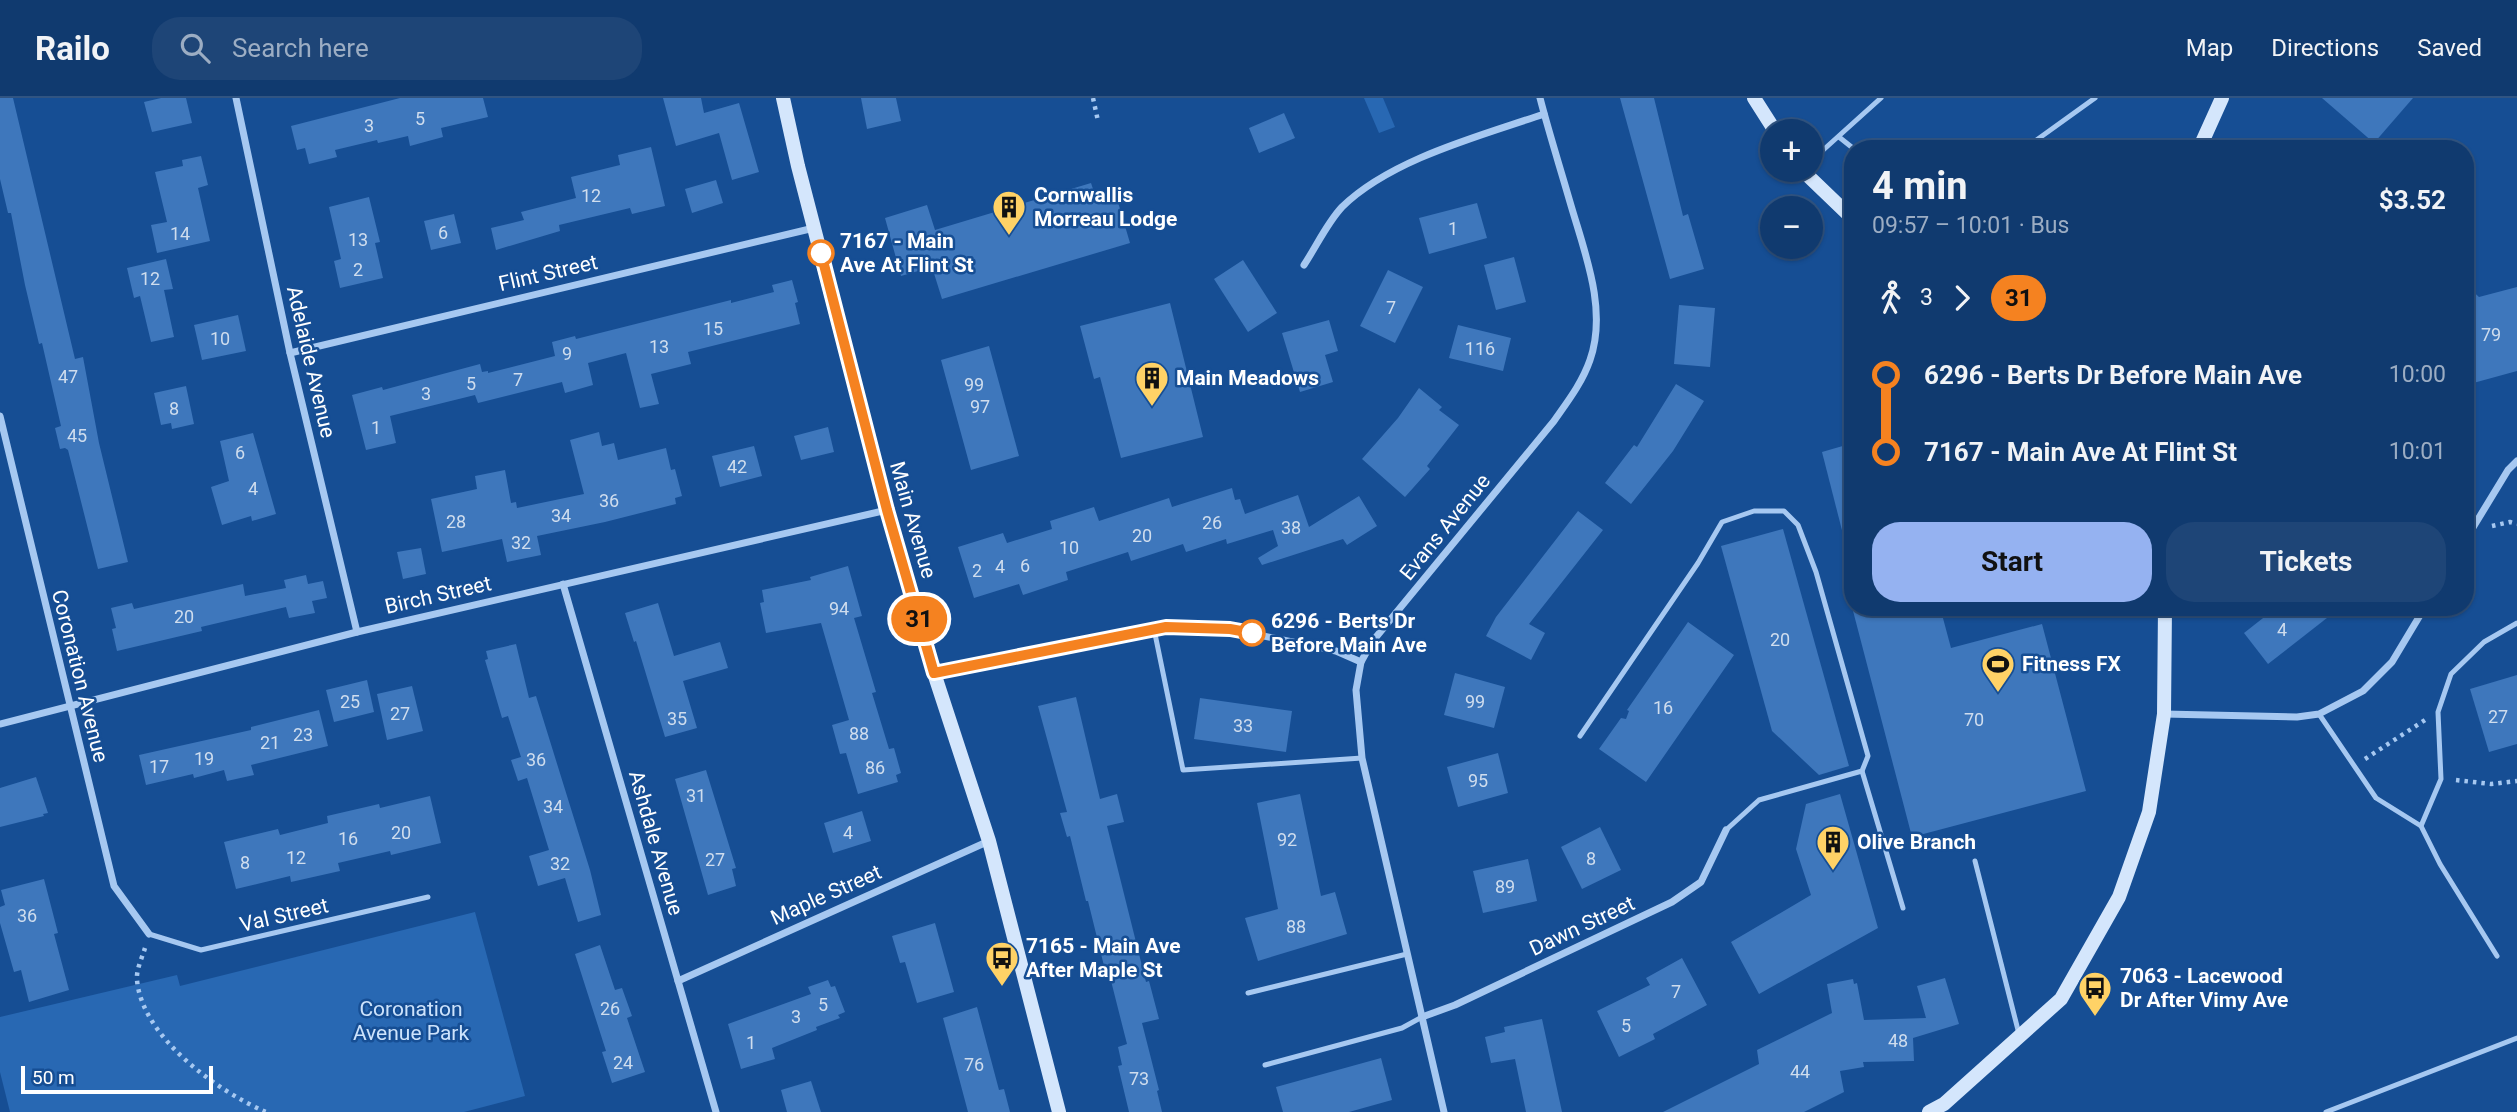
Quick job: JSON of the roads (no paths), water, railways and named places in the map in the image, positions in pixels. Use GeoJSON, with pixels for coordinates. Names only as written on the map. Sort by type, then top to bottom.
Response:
{"type":"FeatureCollection","features":[{"type":"Feature","properties":{"kind":"street","name":"Adelaide Avenue"},"geometry":{"type":"LineString","coordinates":[[236,98],[290,353],[357,632]]}},
{"type":"Feature","properties":{"kind":"street","name":"Main Avenue"},"geometry":{"type":"LineString","coordinates":[[783,98],[887,510],[934,673],[989,841],[1059,1112]]}},
{"type":"Feature","properties":{"kind":"street","name":"Evans Avenue"},"geometry":{"type":"LineString","coordinates":[[1444,1112],[1362,758],[1356,690],[1360,662],[1372,642],[1554,421],[1578,386],[1591,359],[1596,330],[1595,298],[1586,257],[1540,98]]}},
{"type":"Feature","properties":{"kind":"street"},"geometry":{"type":"LineString","coordinates":[[1754,98],[1767,119]]}},
{"type":"Feature","properties":{"kind":"street"},"geometry":{"type":"LineString","coordinates":[[2203,140],[2222,98]]}},
{"type":"Feature","properties":{"kind":"street"},"geometry":{"type":"LineString","coordinates":[[1304,265],[1341,209],[1381,176],[1460,143],[1544,114]]}},
{"type":"Feature","properties":{"kind":"street"},"geometry":{"type":"LineString","coordinates":[[1814,182],[1844,210]]}},
{"type":"Feature","properties":{"kind":"street","name":"Flint Street"},"geometry":{"type":"LineString","coordinates":[[290,353],[814,228]]}},
{"type":"Feature","properties":{"kind":"street","name":"Coronation Avenue"},"geometry":{"type":"LineString","coordinates":[[0,416],[114,886],[149,934]]}},
{"type":"Feature","properties":{"kind":"street"},"geometry":{"type":"LineString","coordinates":[[2474,526],[2508,470],[2517,461]]}},
{"type":"Feature","properties":{"kind":"street","name":"Birch Street"},"geometry":{"type":"LineString","coordinates":[[0,724],[357,632],[887,510]]}},
{"type":"Feature","properties":{"kind":"street","name":"Ashdale Avenue"},"geometry":{"type":"LineString","coordinates":[[563,584],[716,1112]]}},
{"type":"Feature","properties":{"kind":"street"},"geometry":{"type":"LineString","coordinates":[[1929,1112],[1946,1108],[2061,999],[2119,897],[2149,811],[2164,715],[2165,616]]}},
{"type":"Feature","properties":{"kind":"street"},"geometry":{"type":"LineString","coordinates":[[2164,715],[2297,717],[2319,714],[2363,691],[2392,662],[2420,616]]}},
{"type":"Feature","properties":{"kind":"street"},"geometry":{"type":"LineString","coordinates":[[934,673],[1166,627],[1230,629],[1336,651],[1360,662]]}},
{"type":"Feature","properties":{"kind":"street","name":"Dawn Street"},"geometry":{"type":"LineString","coordinates":[[1422,1017],[1455,1005],[1672,902],[1701,882],[1726,830]]}},
{"type":"Feature","properties":{"kind":"street","name":"Maple Street"},"geometry":{"type":"LineString","coordinates":[[678,981],[989,841]]}},
{"type":"Feature","properties":{"kind":"lane"},"geometry":{"type":"LineString","coordinates":[[1823,151],[1881,98]]}},
{"type":"Feature","properties":{"kind":"lane"},"geometry":{"type":"LineString","coordinates":[[2037,140],[2095,98]]}},
{"type":"Feature","properties":{"kind":"lane"},"geometry":{"type":"LineString","coordinates":[[1839,137],[1844,141]]}},
{"type":"Feature","properties":{"kind":"lane"},"geometry":{"type":"LineString","coordinates":[[1580,736],[1698,563],[1722,522],[1754,512],[1784,511],[1798,525],[1816,572],[1868,756],[1862,771],[1903,908]]}},
{"type":"Feature","properties":{"kind":"lane"},"geometry":{"type":"LineString","coordinates":[[2421,826],[2441,779],[2438,712],[2451,674],[2484,642],[2517,623]]}},
{"type":"Feature","properties":{"kind":"lane"},"geometry":{"type":"LineString","coordinates":[[1154,629],[1183,771],[1362,758]]}},
{"type":"Feature","properties":{"kind":"lane"},"geometry":{"type":"LineString","coordinates":[[2319,714],[2376,798],[2421,826],[2440,864],[2497,956]]}},
{"type":"Feature","properties":{"kind":"lane"},"geometry":{"type":"LineString","coordinates":[[1726,830],[1759,800],[1862,771]]}},
{"type":"Feature","properties":{"kind":"lane"},"geometry":{"type":"LineString","coordinates":[[1975,860],[2020,1036]]}},
{"type":"Feature","properties":{"kind":"lane","name":"Val Street"},"geometry":{"type":"LineString","coordinates":[[149,934],[201,950],[428,897]]}},
{"type":"Feature","properties":{"kind":"lane"},"geometry":{"type":"LineString","coordinates":[[1248,993],[1407,954]]}},
{"type":"Feature","properties":{"kind":"lane"},"geometry":{"type":"LineString","coordinates":[[1265,1065],[1402,1028],[1422,1017]]}},
{"type":"Feature","properties":{"kind":"lane"},"geometry":{"type":"LineString","coordinates":[[2326,1112],[2517,1038]]}},
{"type":"Feature","properties":{"kind":"place","name":"Cornwallis Morreau Lodge"},"geometry":{"type":"Point","coordinates":[1009,237]}},
{"type":"Feature","properties":{"kind":"place","name":"7167 - Main Ave At Flint St"},"geometry":{"type":"Point","coordinates":[821,253]}},
{"type":"Feature","properties":{"kind":"place","name":"Main Meadows"},"geometry":{"type":"Point","coordinates":[1152,408]}},
{"type":"Feature","properties":{"kind":"place","name":"6296 - Berts Dr Before Main Ave"},"geometry":{"type":"Point","coordinates":[1252,633]}},
{"type":"Feature","properties":{"kind":"place","name":"Fitness FX"},"geometry":{"type":"Point","coordinates":[1998,694]}},
{"type":"Feature","properties":{"kind":"place","name":"Olive Branch"},"geometry":{"type":"Point","coordinates":[1833,872]}},
{"type":"Feature","properties":{"kind":"place","name":"7165 - Main Ave After Maple St"},"geometry":{"type":"Point","coordinates":[1002,988]}},
{"type":"Feature","properties":{"kind":"place","name":"7063 - Lacewood Dr After Vimy Ave"},"geometry":{"type":"Point","coordinates":[2095,1018]}},
{"type":"Feature","properties":{"kind":"park label","name":"Coronation Avenue Park"},"geometry":{"type":"Point","coordinates":[411,1021]}}]}
